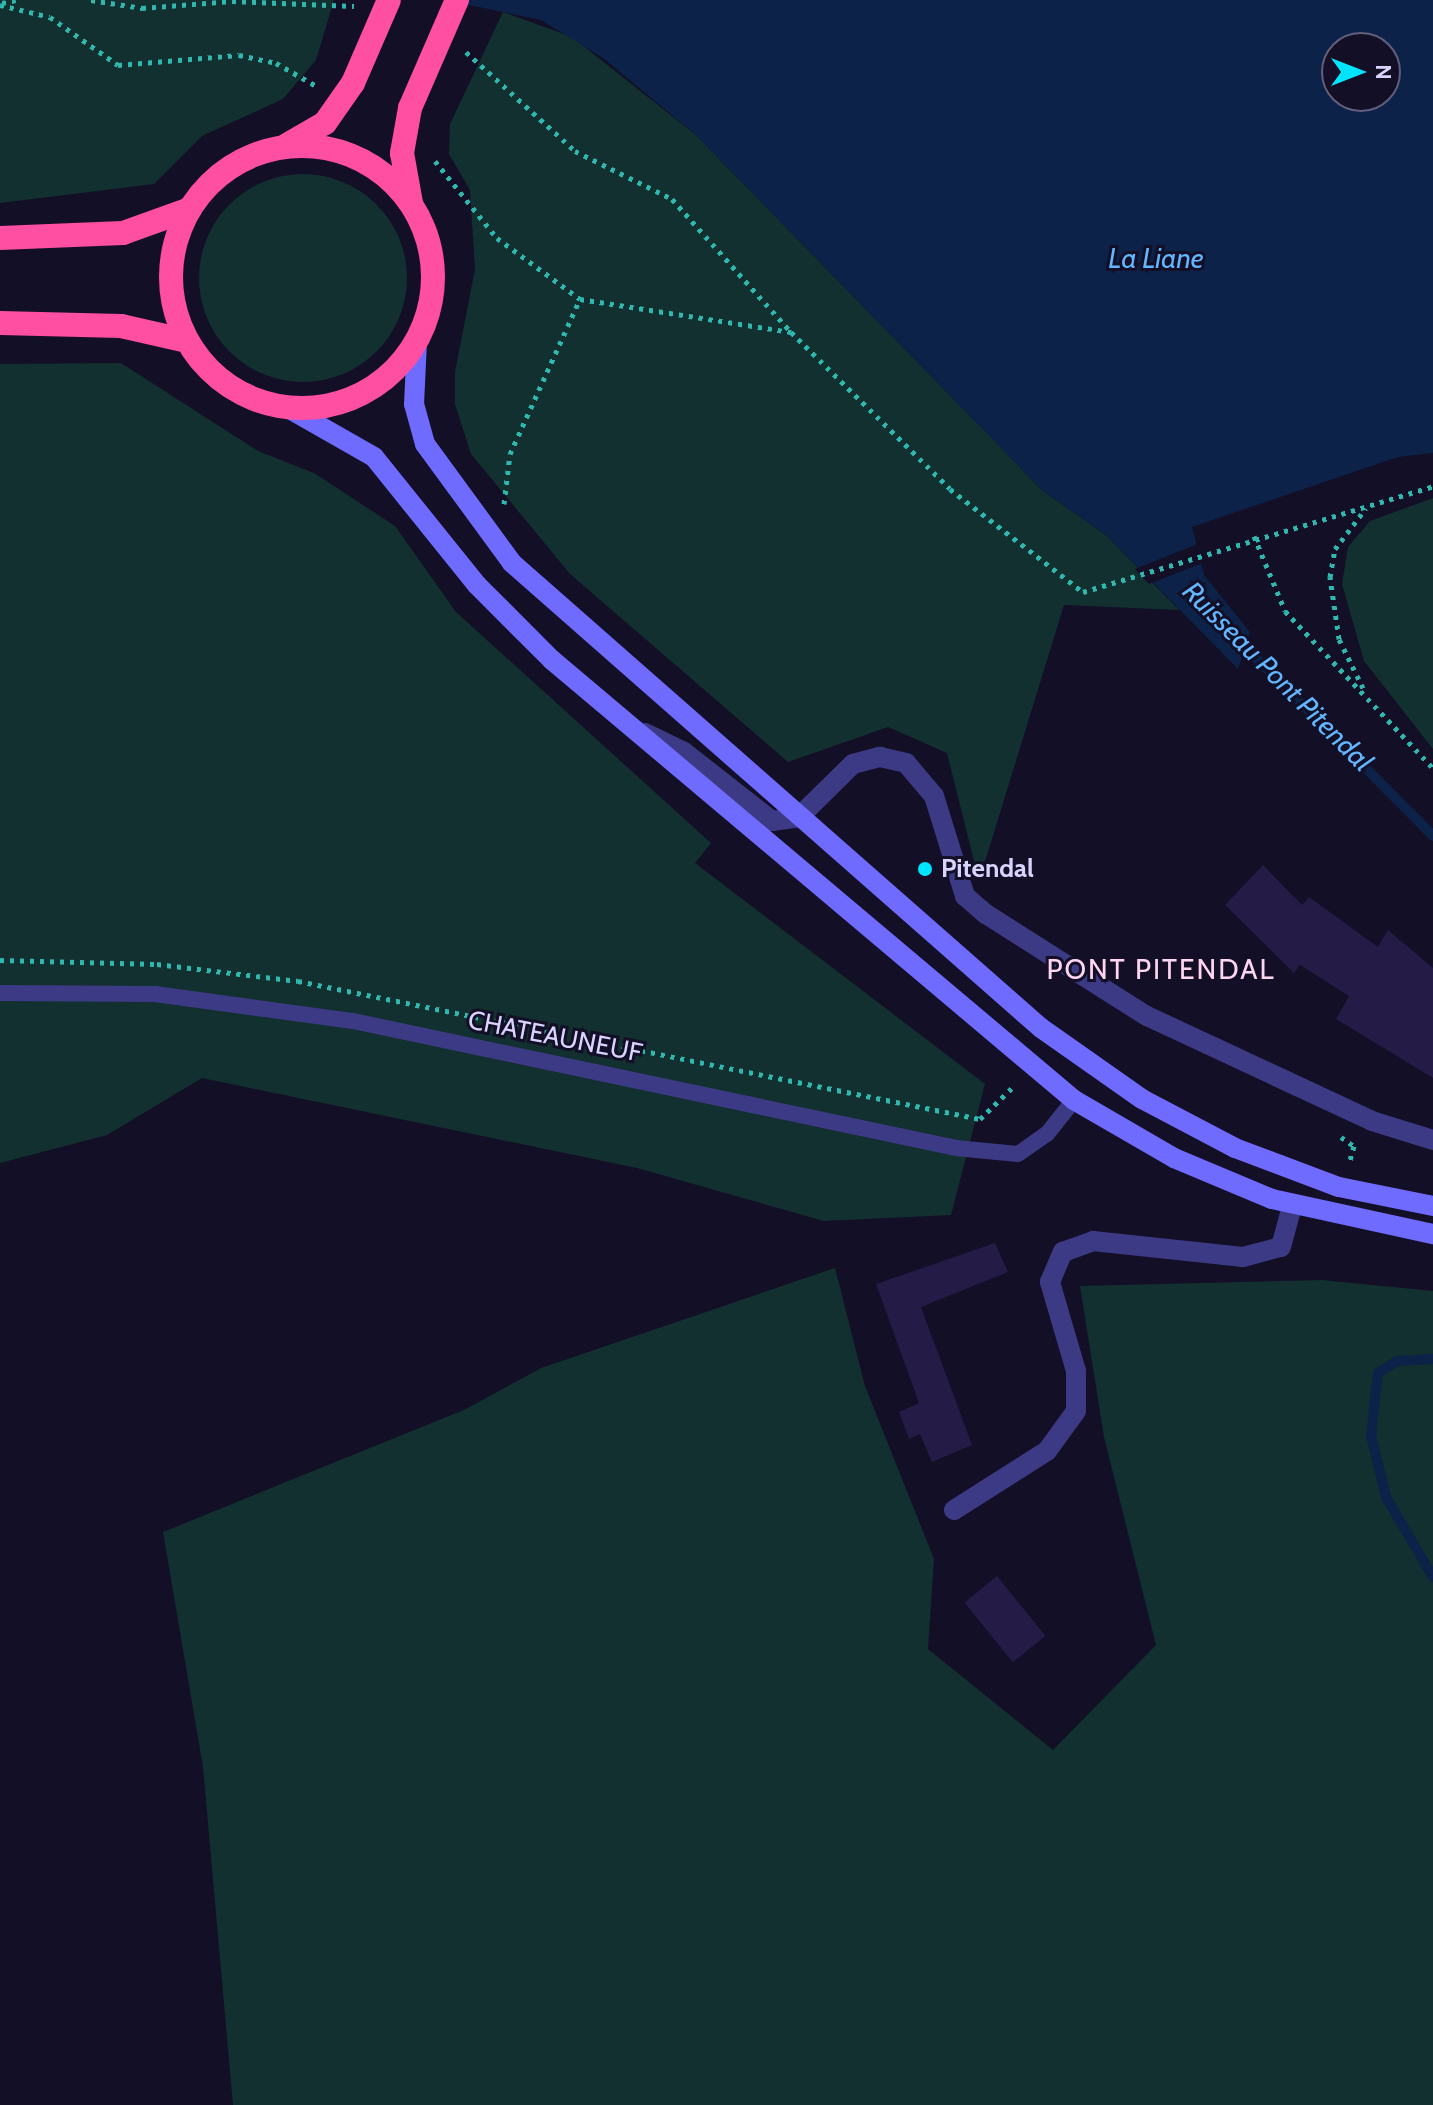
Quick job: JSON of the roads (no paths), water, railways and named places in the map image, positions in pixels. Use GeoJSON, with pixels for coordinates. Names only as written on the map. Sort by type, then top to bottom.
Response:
{"type":"FeatureCollection","features":[{"type":"Feature","properties":{"kind":"highway"},"geometry":{"type":"LineString","coordinates":[[389,0],[353,83],[325,123],[283,147],[225,170],[190,209],[171,275],[187,341],[229,386],[288,408],[362,394],[390,375],[417,341],[433,272],[412,205],[402,153],[410,108],[457,0]]}},
{"type":"Feature","properties":{"kind":"highway"},"geometry":{"type":"LineString","coordinates":[[283,147],[350,155],[389,179],[412,205]]}},
{"type":"Feature","properties":{"kind":"highway"},"geometry":{"type":"LineString","coordinates":[[0,238],[123,233],[190,209]]}},
{"type":"Feature","properties":{"kind":"highway"},"geometry":{"type":"LineString","coordinates":[[0,323],[105,325],[187,341]]}},
{"type":"Feature","properties":{"kind":"main road"},"geometry":{"type":"LineString","coordinates":[[417,341],[420,429],[466,510],[559,610],[1047,1033],[1142,1099],[1298,1173],[1433,1206]]}},
{"type":"Feature","properties":{"kind":"main road"},"geometry":{"type":"LineString","coordinates":[[288,408],[374,457],[505,616],[627,724],[1074,1100],[1192,1167],[1292,1206],[1433,1234]]}},
{"type":"Feature","properties":{"kind":"street"},"geometry":{"type":"LineString","coordinates":[[627,724],[684,752],[757,816],[799,817],[853,764],[880,757],[906,763],[934,796],[965,896],[986,914],[1147,1016],[1372,1121],[1433,1140]]}},
{"type":"Feature","properties":{"kind":"street"},"geometry":{"type":"LineString","coordinates":[[954,1510],[1047,1451],[1076,1411],[1076,1371],[1050,1282],[1063,1252],[1093,1241],[1243,1257],[1281,1247],[1292,1206]]}},
{"type":"Feature","properties":{"kind":"lane","name":"CHATEAUNEUF"},"geometry":{"type":"LineString","coordinates":[[0,993],[155,994],[340,1019],[972,1149],[1018,1154],[1047,1134],[1074,1100]]}},
{"type":"Feature","properties":{"kind":"water","name":"La Liane"},"geometry":{"type":"Polygon","coordinates":[[[445,0],[1433,0],[1433,453],[1398,457],[1192,527],[1204,575],[1250,632],[1238,669],[1106,535],[1043,491],[696,135],[603,58],[541,20],[445,0]]]}},
{"type":"Feature","properties":{"kind":"waterway","name":"Ruisseau Pont Pitendal"},"geometry":{"type":"LineString","coordinates":[[1237,639],[1433,836]]}},
{"type":"Feature","properties":{"kind":"waterway","name":"Ruisseau Pont Pitendal"},"geometry":{"type":"LineString","coordinates":[[1433,1359],[1397,1361],[1378,1373],[1371,1435],[1386,1497],[1433,1577]]}},
{"type":"Feature","properties":{"kind":"place","name":"Pitendal"},"geometry":{"type":"Point","coordinates":[925,869]}},
{"type":"Feature","properties":{"kind":"district","name":"PONT PITENDAL"},"geometry":{"type":"Point","coordinates":[1161,969]}}]}
